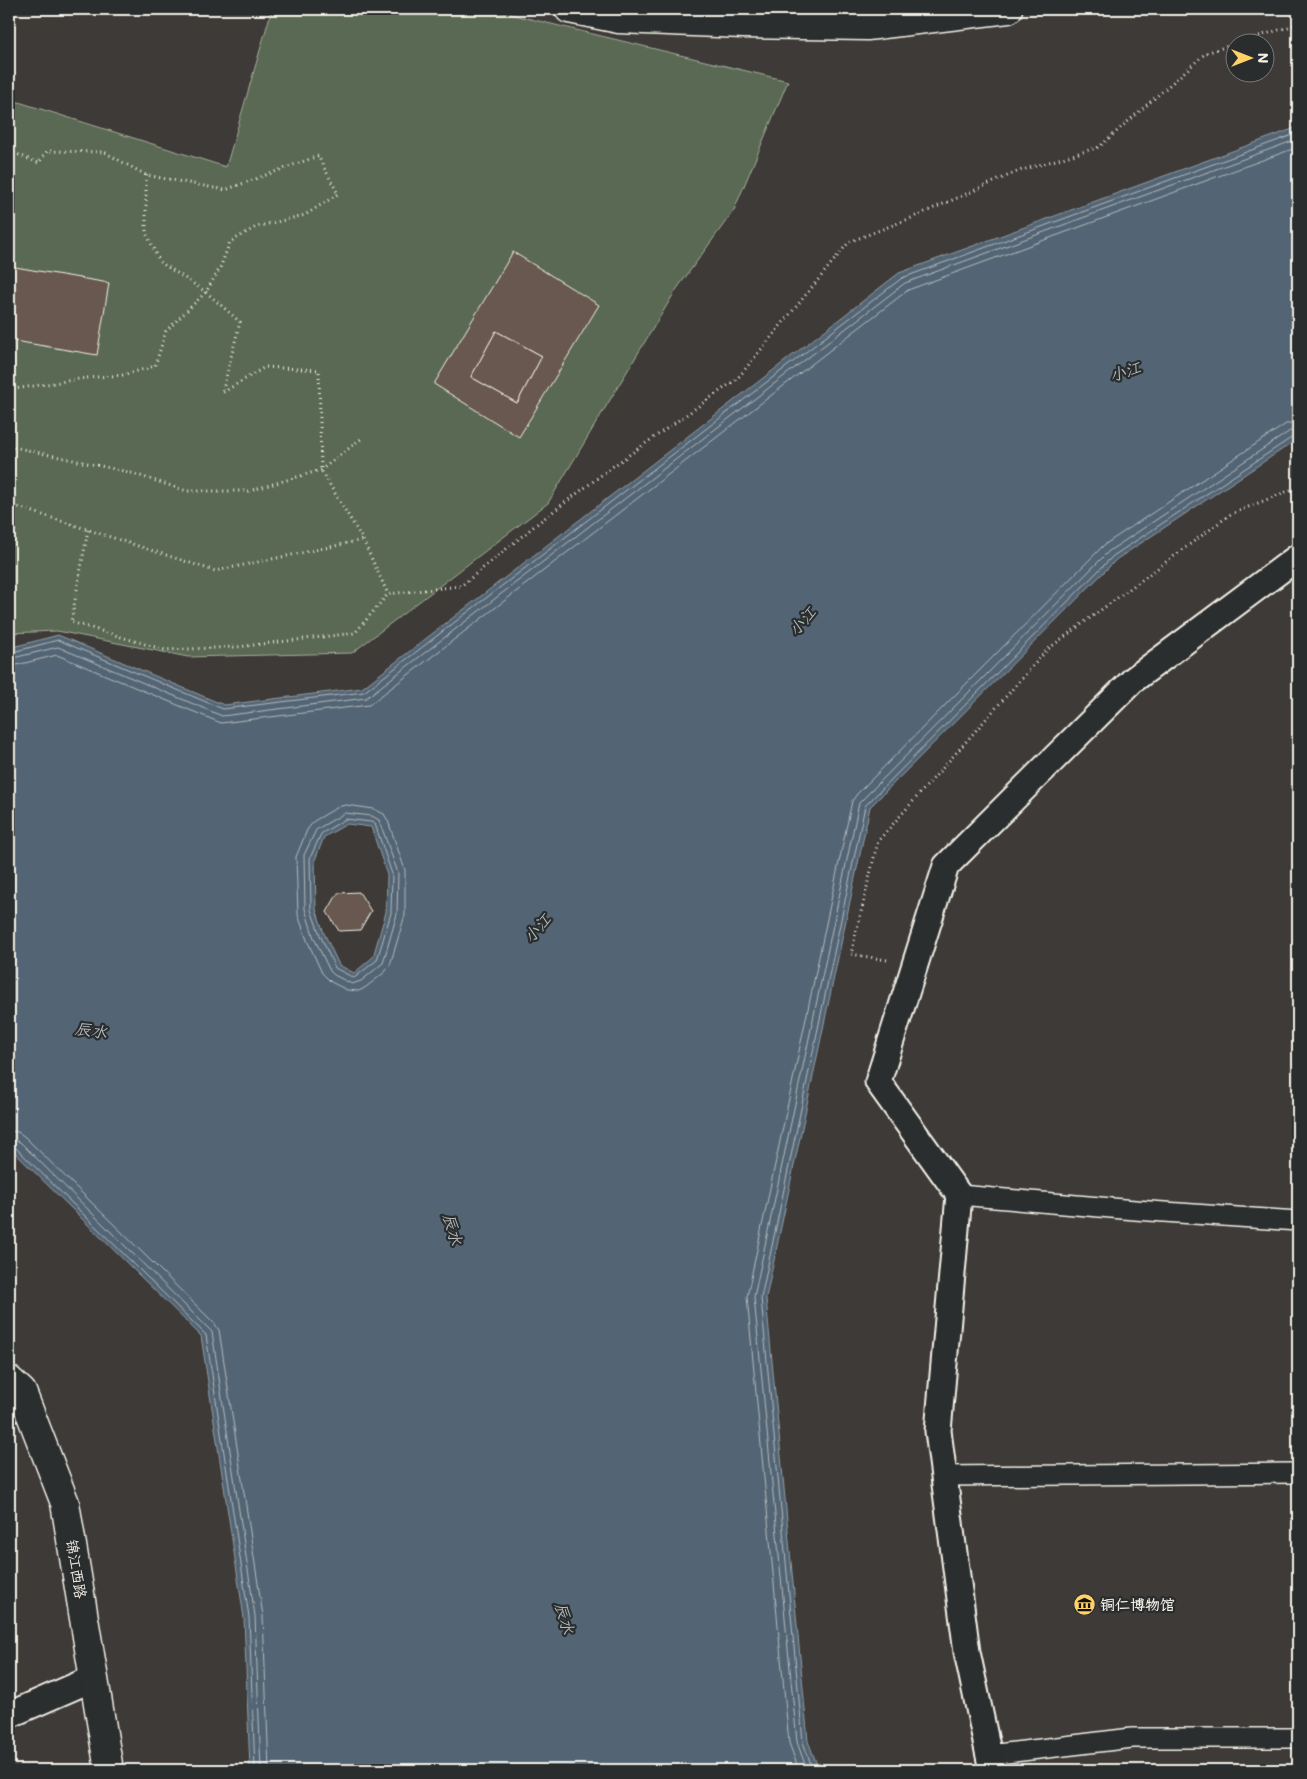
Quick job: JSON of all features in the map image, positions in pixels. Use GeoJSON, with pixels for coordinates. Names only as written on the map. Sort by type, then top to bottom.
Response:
{"type":"FeatureCollection","features":[{"type":"Feature","properties":{"kind":"main road"},"geometry":{"type":"LineString","coordinates":[[568,9],[619,18],[743,24],[858,26],[1008,9]]}},
{"type":"Feature","properties":{"kind":"main road","name":"锦江西路"},"geometry":{"type":"LineString","coordinates":[[9,1380],[22,1392],[65,1503],[109,1770]]}},
{"type":"Feature","properties":{"kind":"street"},"geometry":{"type":"LineString","coordinates":[[1298,557],[1132,680],[946,866],[878,1082],[959,1195],[938,1430],[967,1652],[991,1763],[1132,1738],[1298,1738]]}},
{"type":"Feature","properties":{"kind":"street"},"geometry":{"type":"LineString","coordinates":[[959,1195],[1298,1221]]}},
{"type":"Feature","properties":{"kind":"street"},"geometry":{"type":"LineString","coordinates":[[944,1476],[1298,1473]]}},
{"type":"Feature","properties":{"kind":"street"},"geometry":{"type":"LineString","coordinates":[[9,1715],[94,1678]]}},
{"type":"Feature","properties":{"kind":"path"},"geometry":{"type":"LineString","coordinates":[[1272,32],[1298,24]]}},
{"type":"Feature","properties":{"kind":"path"},"geometry":{"type":"LineString","coordinates":[[88,530],[71,622],[166,650],[237,647],[355,634],[388,594],[461,586],[538,523],[612,467],[737,379],[849,242],[911,218],[1019,171],[1099,147],[1206,53],[1224,47]]}},
{"type":"Feature","properties":{"kind":"path"},"geometry":{"type":"LineString","coordinates":[[9,151],[39,162],[47,151],[104,152],[146,175],[225,190],[318,156],[338,194],[305,215],[256,227],[230,242],[220,268],[206,292],[166,331],[154,366],[123,375],[86,378],[14,389],[9,387]]}},
{"type":"Feature","properties":{"kind":"path"},"geometry":{"type":"LineString","coordinates":[[146,175],[146,233],[160,262],[206,292],[240,322],[222,393],[265,367],[319,370],[321,470],[363,540],[388,594]]}},
{"type":"Feature","properties":{"kind":"path"},"geometry":{"type":"LineString","coordinates":[[9,418],[14,389]]}},
{"type":"Feature","properties":{"kind":"path"},"geometry":{"type":"LineString","coordinates":[[9,446],[128,472],[188,491],[249,491],[321,470],[361,439]]}},
{"type":"Feature","properties":{"kind":"path"},"geometry":{"type":"LineString","coordinates":[[915,964],[851,954],[878,841],[1048,649],[1231,514],[1298,487]]}},
{"type":"Feature","properties":{"kind":"path"},"geometry":{"type":"LineString","coordinates":[[9,504],[215,571],[363,540]]}},
{"type":"Feature","properties":{"kind":"green space"},"geometry":{"type":"Polygon","coordinates":[[[272,9],[489,9],[788,81],[734,210],[676,290],[548,503],[352,653],[188,657],[57,631],[9,633],[9,99],[226,167],[272,9]]]}},
{"type":"Feature","properties":{"kind":"water"},"geometry":{"type":"Polygon","coordinates":[[[1298,127],[1298,439],[1117,559],[870,807],[766,1298],[808,1741],[819,1770],[250,1770],[244,1618],[201,1336],[9,1149],[9,648],[58,635],[224,705],[362,688],[899,273],[1298,127]],[[347,824],[324,837],[315,860],[316,909],[324,933],[339,965],[354,973],[373,957],[386,912],[387,875],[371,827],[347,824]]]}},
{"type":"Feature","properties":{"kind":"building"},"geometry":{"type":"Polygon","coordinates":[[[513,252],[599,305],[519,437],[434,384],[513,252]],[[496,331],[471,377],[517,403],[542,356],[496,331]]]}},
{"type":"Feature","properties":{"kind":"building"},"geometry":{"type":"Polygon","coordinates":[[[9,266],[109,283],[97,355],[9,340],[9,266]]]}},
{"type":"Feature","properties":{"kind":"building"},"geometry":{"type":"Polygon","coordinates":[[[496,331],[542,356],[517,403],[471,377],[496,331]]]}},
{"type":"Feature","properties":{"kind":"building"},"geometry":{"type":"Polygon","coordinates":[[[359,892],[371,911],[360,930],[339,931],[327,912],[338,893],[359,892]]]}},
{"type":"Feature","properties":{"kind":"place","name":"铜仁博物馆"},"geometry":{"type":"Point","coordinates":[1084,1605]}},
{"type":"Feature","properties":{"kind":"water label","name":"小江"},"geometry":{"type":"Point","coordinates":[1125,371]}},
{"type":"Feature","properties":{"kind":"water label","name":"小江"},"geometry":{"type":"Point","coordinates":[802,621]}},
{"type":"Feature","properties":{"kind":"water label","name":"小江"},"geometry":{"type":"Point","coordinates":[537,928]}},
{"type":"Feature","properties":{"kind":"water label","name":"辰水"},"geometry":{"type":"Point","coordinates":[91,1030]}},
{"type":"Feature","properties":{"kind":"water label","name":"辰水"},"geometry":{"type":"Point","coordinates":[453,1229]}},
{"type":"Feature","properties":{"kind":"water label","name":"辰水"},"geometry":{"type":"Point","coordinates":[565,1618]}}]}
